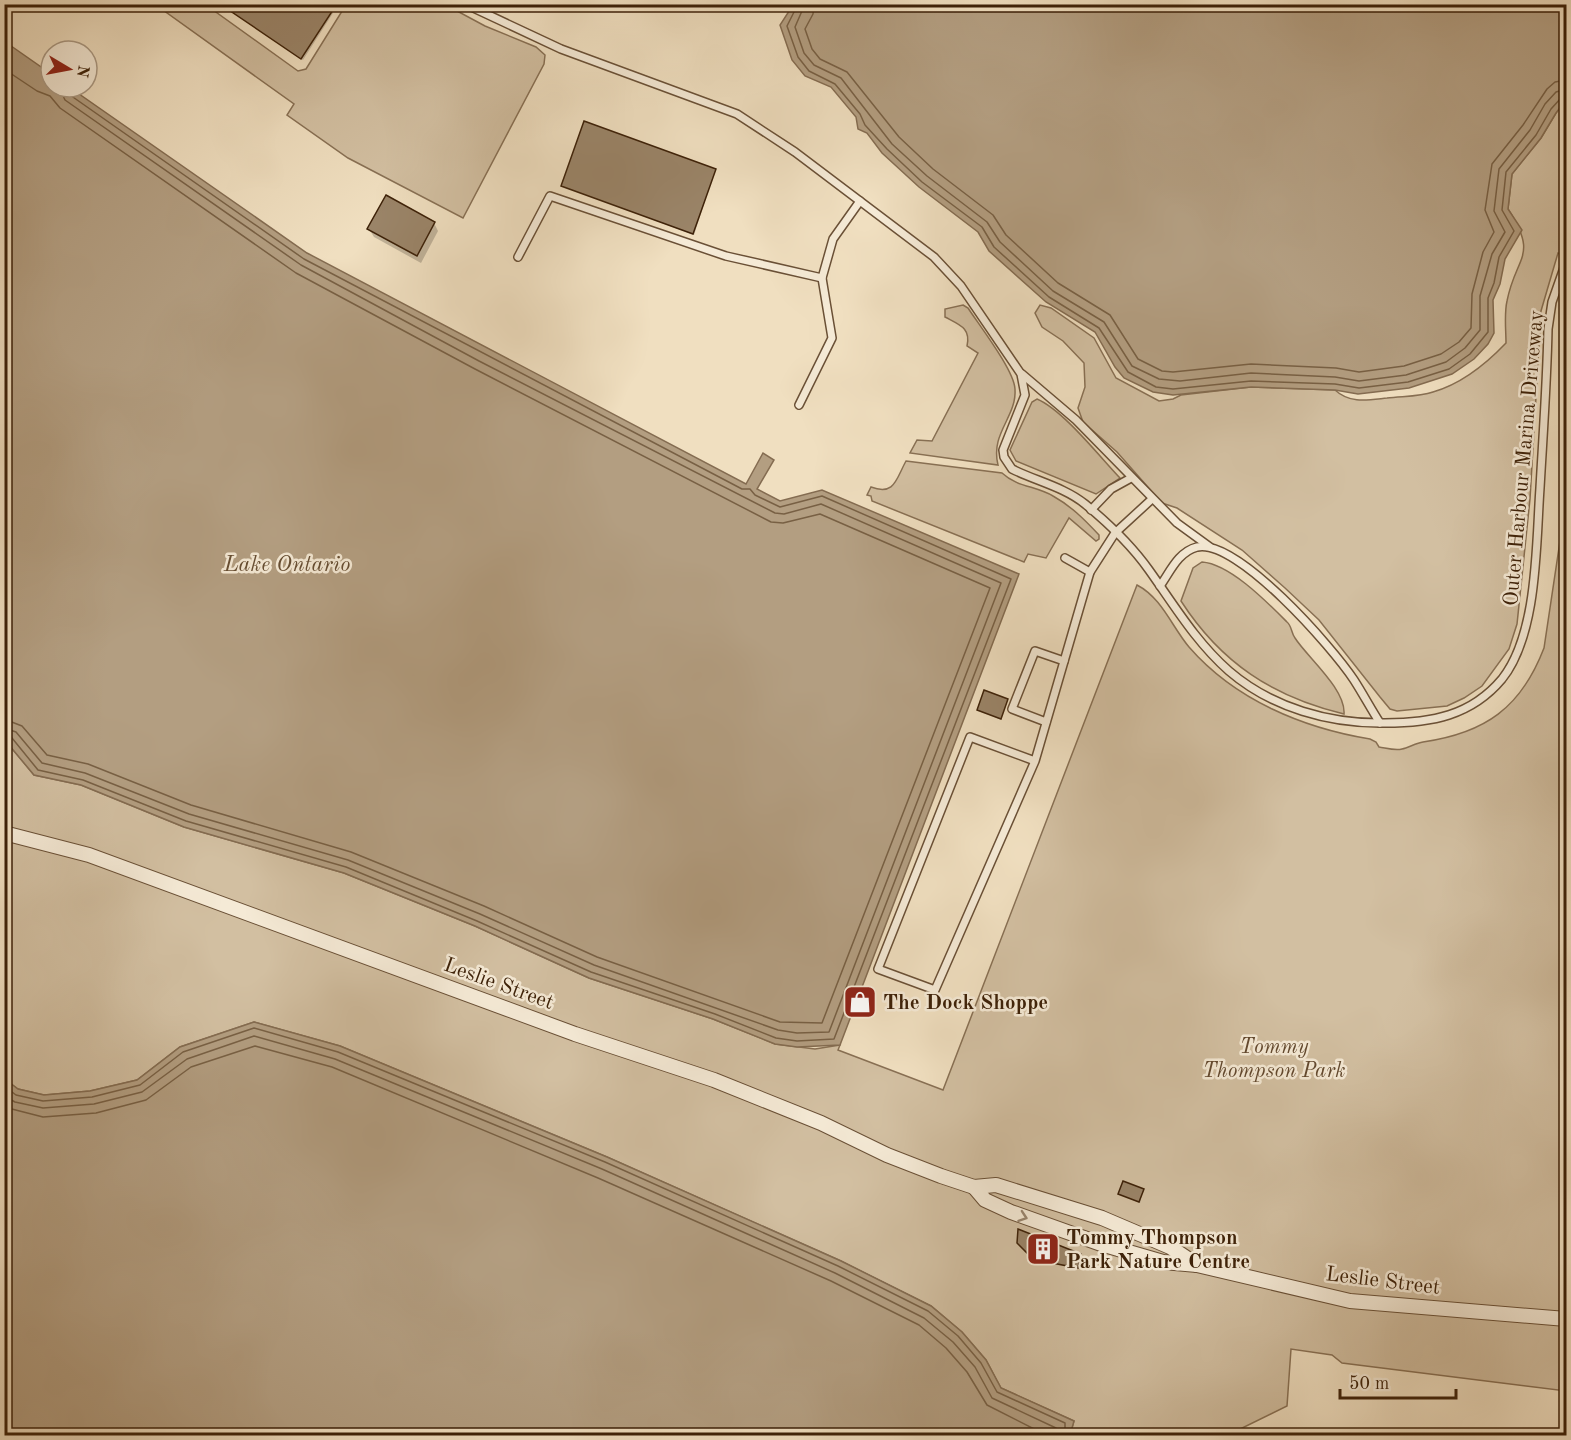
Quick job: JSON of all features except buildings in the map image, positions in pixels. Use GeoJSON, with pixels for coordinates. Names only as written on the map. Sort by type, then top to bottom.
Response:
{"type":"FeatureCollection","features":[{"type":"Feature","properties":{"kind":"street","name":"Leslie Street"},"geometry":{"type":"LineString","coordinates":[[4,833],[89,855],[575,1034],[714,1080],[821,1123],[887,1155],[974,1187],[996,1185],[1102,1218],[1170,1247],[1197,1265]]}},
{"type":"Feature","properties":{"kind":"street","name":"Leslie Street"},"geometry":{"type":"LineString","coordinates":[[974,1187],[985,1200],[1011,1212],[1090,1240],[1164,1262],[1197,1265],[1350,1301],[1566,1319]]}},
{"type":"Feature","properties":{"kind":"lane"},"geometry":{"type":"LineString","coordinates":[[465,4],[561,49],[737,114],[795,152],[934,257],[950,272],[1022,374],[1076,420],[1177,523],[1210,547],[1240,560],[1312,627],[1353,678],[1380,723]]}},
{"type":"Feature","properties":{"kind":"lane"},"geometry":{"type":"LineString","coordinates":[[518,257],[550,196],[726,256],[822,278]]}},
{"type":"Feature","properties":{"kind":"lane"},"geometry":{"type":"LineString","coordinates":[[799,405],[832,338],[822,278],[833,238],[860,201]]}},
{"type":"Feature","properties":{"kind":"lane","name":"Outer Harbour Marina Driveway"},"geometry":{"type":"LineString","coordinates":[[1022,374],[1024,395],[1004,443],[1004,457],[1007,464],[1018,472],[1067,492],[1091,510],[1148,568],[1208,651],[1251,688],[1316,717],[1349,722],[1421,722],[1463,711],[1484,697],[1503,678],[1516,654],[1525,626],[1533,579],[1548,329],[1552,302],[1566,262]]}},
{"type":"Feature","properties":{"kind":"lane"},"geometry":{"type":"LineString","coordinates":[[1091,510],[1111,489],[1131,478]]}},
{"type":"Feature","properties":{"kind":"lane"},"geometry":{"type":"LineString","coordinates":[[1035,760],[970,737],[878,969],[935,990],[1035,760],[1090,572],[1115,533],[1152,499]]}},
{"type":"Feature","properties":{"kind":"lane"},"geometry":{"type":"LineString","coordinates":[[1160,586],[1186,552],[1210,547]]}},
{"type":"Feature","properties":{"kind":"lane"},"geometry":{"type":"LineString","coordinates":[[1065,558],[1090,572]]}},
{"type":"Feature","properties":{"kind":"lane"},"geometry":{"type":"LineString","coordinates":[[1046,722],[1012,709],[1035,651],[1064,661]]}},
{"type":"Feature","properties":{"kind":"green space"},"geometry":{"type":"Polygon","coordinates":[[[156,5],[206,5],[298,71],[306,69],[344,8],[339,5],[446,5],[485,26],[536,47],[545,55],[544,64],[463,218],[348,158],[287,115],[294,104],[156,5]]]}},
{"type":"Feature","properties":{"kind":"green space"},"geometry":{"type":"Polygon","coordinates":[[[1566,100],[1566,257],[1558,253],[1541,311],[1530,499],[1517,624],[1509,649],[1482,686],[1447,706],[1397,711],[1390,709],[1319,620],[1285,588],[1242,550],[1177,508],[1162,503],[1117,452],[1083,422],[1078,408],[1085,387],[1084,363],[1063,341],[1042,327],[1035,313],[1040,305],[1051,308],[1094,338],[1116,378],[1159,401],[1181,395],[1251,387],[1335,390],[1353,399],[1373,400],[1428,394],[1453,384],[1472,372],[1506,343],[1507,301],[1524,247],[1517,225],[1508,209],[1512,174],[1541,138],[1566,100]]]}},
{"type":"Feature","properties":{"kind":"green space"},"geometry":{"type":"Polygon","coordinates":[[[963,305],[968,308],[1003,360],[1015,389],[1012,408],[1000,434],[998,465],[910,453],[917,440],[932,441],[978,353],[967,346],[966,331],[945,317],[945,309],[963,305]]]}},
{"type":"Feature","properties":{"kind":"green space"},"geometry":{"type":"Polygon","coordinates":[[[1037,399],[1069,423],[1120,478],[1096,494],[1016,461],[1010,450],[1032,402],[1037,399]]]}},
{"type":"Feature","properties":{"kind":"green space"},"geometry":{"type":"Polygon","coordinates":[[[906,461],[1002,473],[1014,481],[1047,493],[1066,504],[1099,535],[1099,539],[1096,541],[1069,518],[1046,558],[1028,554],[1024,562],[872,501],[871,496],[867,495],[871,487],[885,489],[890,487],[897,480],[906,461]]]}},
{"type":"Feature","properties":{"kind":"green space","name":"Tommy Thompson Park"},"geometry":{"type":"Polygon","coordinates":[[[1566,501],[1566,1391],[1342,1363],[1332,1355],[1291,1349],[1287,1406],[1228,1435],[1070,1435],[1074,1421],[1001,1388],[986,1360],[962,1332],[931,1306],[841,1261],[607,1157],[340,1046],[254,1022],[180,1047],[137,1080],[90,1091],[44,1095],[18,1089],[4,1079],[4,739],[34,775],[81,785],[184,827],[344,873],[475,926],[589,978],[713,1019],[775,1044],[815,1049],[840,1045],[838,1050],[943,1090],[1137,585],[1153,597],[1189,647],[1207,666],[1249,696],[1295,719],[1370,739],[1379,747],[1402,749],[1465,732],[1482,724],[1512,702],[1524,687],[1544,648],[1566,501]]]}},
{"type":"Feature","properties":{"kind":"green space"},"geometry":{"type":"Polygon","coordinates":[[[1202,562],[1213,564],[1236,577],[1289,624],[1295,638],[1333,684],[1343,704],[1344,714],[1294,698],[1272,687],[1231,660],[1213,642],[1181,601],[1193,568],[1202,562]]]}},
{"type":"Feature","properties":{"kind":"water"},"geometry":{"type":"Polygon","coordinates":[[[793,5],[1566,5],[1566,100],[1541,138],[1512,174],[1508,209],[1522,230],[1505,259],[1500,284],[1493,300],[1494,333],[1488,344],[1474,359],[1452,374],[1409,388],[1358,394],[1335,390],[1251,387],[1173,395],[1153,392],[1124,378],[1095,332],[1046,302],[989,251],[978,232],[919,187],[882,153],[867,133],[858,129],[856,117],[831,87],[805,76],[792,60],[780,25],[793,5]]]}},
{"type":"Feature","properties":{"kind":"water","name":"Lake Ontario"},"geometry":{"type":"Polygon","coordinates":[[[4,41],[39,66],[39,99],[86,99],[307,253],[746,484],[763,453],[774,460],[757,489],[780,501],[822,490],[1019,574],[840,1045],[797,1047],[775,1044],[713,1019],[589,978],[475,926],[344,873],[184,827],[81,785],[34,775],[4,739],[4,41]]]}},
{"type":"Feature","properties":{"kind":"water"},"geometry":{"type":"Polygon","coordinates":[[[254,1022],[340,1046],[607,1157],[841,1261],[931,1306],[962,1332],[986,1360],[1001,1388],[1074,1421],[1070,1435],[5,1435],[5,1079],[18,1089],[44,1095],[90,1091],[137,1080],[180,1047],[254,1022]]]}},
{"type":"Feature","properties":{"kind":"place","name":"The Dock Shoppe"},"geometry":{"type":"Point","coordinates":[860,1002]}},
{"type":"Feature","properties":{"kind":"place","name":"Tommy Thompson Park Nature Centre"},"geometry":{"type":"Point","coordinates":[1043,1249]}}]}
